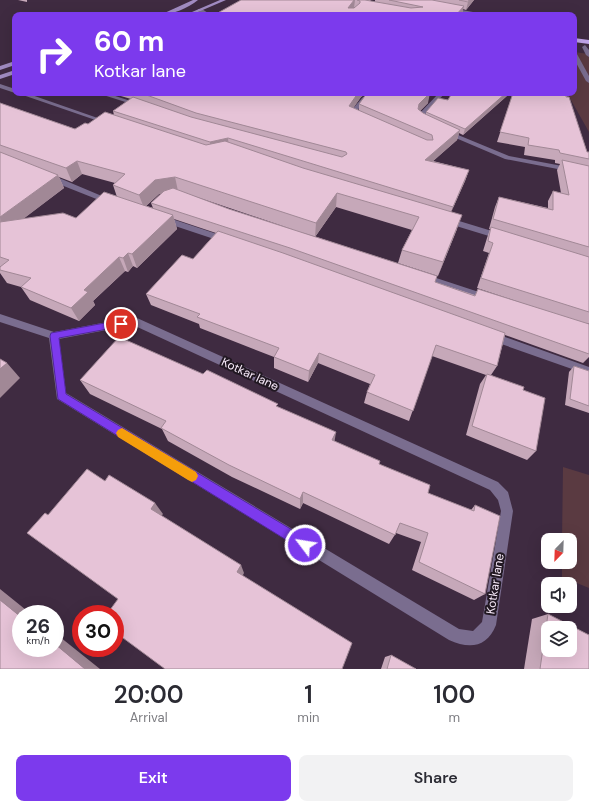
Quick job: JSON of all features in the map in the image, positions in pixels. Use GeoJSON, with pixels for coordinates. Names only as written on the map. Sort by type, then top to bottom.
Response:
{"type":"FeatureCollection","features":[{"type":"Feature","properties":{"kind":"main road"},"geometry":{"type":"LineString","coordinates":[[170,12],[186,6],[196,0]]}},
{"type":"Feature","properties":{"kind":"main road"},"geometry":{"type":"LineString","coordinates":[[195,12],[224,0]]}},
{"type":"Feature","properties":{"kind":"main road"},"geometry":{"type":"LineString","coordinates":[[577,40],[589,42]]}},
{"type":"Feature","properties":{"kind":"main road"},"geometry":{"type":"LineString","coordinates":[[577,46],[587,48]]}},
{"type":"Feature","properties":{"kind":"main road"},"geometry":{"type":"LineString","coordinates":[[0,68],[12,64]]}},
{"type":"Feature","properties":{"kind":"main road"},"geometry":{"type":"LineString","coordinates":[[0,77],[12,73]]}},
{"type":"Feature","properties":{"kind":"street"},"geometry":{"type":"LineString","coordinates":[[447,8],[468,12]]}},
{"type":"Feature","properties":{"kind":"street"},"geometry":{"type":"LineString","coordinates":[[200,10],[204,12]]}},
{"type":"Feature","properties":{"kind":"street"},"geometry":{"type":"LineString","coordinates":[[587,48],[589,54]]}},
{"type":"Feature","properties":{"kind":"street"},"geometry":{"type":"LineString","coordinates":[[577,59],[588,79]]}},
{"type":"Feature","properties":{"kind":"street"},"geometry":{"type":"LineString","coordinates":[[0,86],[12,90]]}},
{"type":"Feature","properties":{"kind":"street"},"geometry":{"type":"LineString","coordinates":[[29,96],[117,125]]}},
{"type":"Feature","properties":{"kind":"street"},"geometry":{"type":"LineString","coordinates":[[110,96],[147,107]]}},
{"type":"Feature","properties":{"kind":"street"},"geometry":{"type":"LineString","coordinates":[[360,119],[352,115],[352,113],[368,96]]}},
{"type":"Feature","properties":{"kind":"street"},"geometry":{"type":"LineString","coordinates":[[430,124],[421,120],[420,116],[439,96]]}},
{"type":"Feature","properties":{"kind":"street"},"geometry":{"type":"LineString","coordinates":[[437,128],[507,158],[589,173]]}},
{"type":"Feature","properties":{"kind":"street"},"geometry":{"type":"LineString","coordinates":[[44,176],[118,204]]}},
{"type":"Feature","properties":{"kind":"street"},"geometry":{"type":"LineString","coordinates":[[154,216],[235,243]]}},
{"type":"Feature","properties":{"kind":"street"},"geometry":{"type":"LineString","coordinates":[[434,216],[509,239]]}},
{"type":"Feature","properties":{"kind":"street"},"geometry":{"type":"LineString","coordinates":[[413,273],[495,300]]}},
{"type":"Feature","properties":{"kind":"street","name":"Kotkar lane"},"geometry":{"type":"LineString","coordinates":[[0,318],[54,336],[134,321],[494,486],[503,497],[507,511],[489,625],[484,633],[475,640],[465,639],[454,635],[61,396],[54,336]]}},
{"type":"Feature","properties":{"kind":"street"},"geometry":{"type":"LineString","coordinates":[[479,331],[589,371]]}},
{"type":"Feature","properties":{"kind":"shaded area"},"geometry":{"type":"Polygon","coordinates":[[[577,52],[589,54],[589,132],[569,96],[577,96],[577,52]]]}},
{"type":"Feature","properties":{"kind":"shaded area"},"geometry":{"type":"Polygon","coordinates":[[[563,467],[589,475],[589,588],[577,583],[577,577],[562,577],[562,569],[577,569],[577,533],[562,533],[563,467]]]}},
{"type":"Feature","properties":{"kind":"building"},"geometry":{"type":"Polygon","coordinates":[[[241,0],[354,0],[348,8],[354,8],[360,3],[360,1],[357,0],[365,0],[411,8],[423,7],[389,0],[432,0],[464,6],[459,12],[219,12],[241,0]]]}},
{"type":"Feature","properties":{"kind":"building"},"geometry":{"type":"Polygon","coordinates":[[[149,96],[356,96],[349,106],[427,140],[433,140],[432,135],[359,104],[365,96],[427,96],[419,104],[418,109],[423,113],[460,130],[425,160],[469,170],[453,207],[228,138],[210,142],[113,111],[133,97],[191,117],[342,157],[347,154],[346,152],[196,113],[149,96]]]}},
{"type":"Feature","properties":{"kind":"building"},"geometry":{"type":"Polygon","coordinates":[[[450,96],[503,96],[465,129],[426,112],[438,98],[448,100],[450,96]]]}},
{"type":"Feature","properties":{"kind":"building"},"geometry":{"type":"Polygon","coordinates":[[[512,96],[566,96],[569,97],[587,152],[589,152],[589,159],[560,153],[559,150],[528,145],[529,138],[500,132],[512,96]]]}},
{"type":"Feature","properties":{"kind":"building"},"geometry":{"type":"Polygon","coordinates":[[[0,103],[75,129],[85,123],[88,124],[105,112],[206,145],[225,141],[303,168],[462,215],[443,262],[402,250],[419,217],[337,193],[316,223],[175,177],[155,180],[139,195],[113,185],[125,174],[77,161],[66,168],[0,145],[0,103]]]}},
{"type":"Feature","properties":{"kind":"building"},"geometry":{"type":"Polygon","coordinates":[[[0,152],[58,175],[0,217],[0,152]]]}},
{"type":"Feature","properties":{"kind":"building"},"geometry":{"type":"Polygon","coordinates":[[[562,160],[589,166],[589,247],[493,219],[499,197],[553,210],[553,191],[569,195],[562,160]]]}},
{"type":"Feature","properties":{"kind":"building"},"geometry":{"type":"Polygon","coordinates":[[[173,188],[229,209],[437,276],[435,282],[475,296],[478,289],[589,324],[589,354],[290,248],[151,203],[164,191],[173,188]]]}},
{"type":"Feature","properties":{"kind":"building"},"geometry":{"type":"Polygon","coordinates":[[[104,192],[173,215],[132,254],[128,253],[123,258],[119,257],[84,290],[88,292],[71,308],[21,287],[31,278],[0,270],[0,267],[9,260],[0,257],[0,222],[63,213],[76,218],[104,192]]]}},
{"type":"Feature","properties":{"kind":"building"},"geometry":{"type":"Polygon","coordinates":[[[491,227],[589,257],[589,312],[481,278],[493,243],[488,241],[491,227]]]}},
{"type":"Feature","properties":{"kind":"building"},"geometry":{"type":"Polygon","coordinates":[[[218,231],[505,333],[497,366],[436,345],[413,411],[367,392],[375,375],[319,353],[309,371],[274,357],[279,348],[197,317],[200,314],[146,294],[182,255],[193,259],[218,231]]]}},
{"type":"Feature","properties":{"kind":"building"},"geometry":{"type":"Polygon","coordinates":[[[119,337],[203,374],[207,370],[278,404],[276,406],[336,432],[332,440],[380,461],[379,464],[430,485],[428,493],[474,511],[475,505],[500,516],[485,594],[419,562],[428,533],[400,523],[395,535],[303,492],[300,499],[229,465],[161,428],[166,421],[80,380],[119,337]]]}},
{"type":"Feature","properties":{"kind":"building"},"geometry":{"type":"Polygon","coordinates":[[[0,359],[7,363],[0,369],[0,359]]]}},
{"type":"Feature","properties":{"kind":"building"},"geometry":{"type":"Polygon","coordinates":[[[574,366],[589,371],[589,406],[570,399],[574,366]]]}},
{"type":"Feature","properties":{"kind":"building"},"geometry":{"type":"Polygon","coordinates":[[[487,374],[524,387],[523,390],[545,398],[536,451],[472,426],[487,374]]]}},
{"type":"Feature","properties":{"kind":"building"},"geometry":{"type":"Polygon","coordinates":[[[87,469],[105,481],[109,475],[155,503],[151,509],[241,565],[237,572],[352,643],[342,669],[165,669],[124,639],[124,605],[114,605],[118,599],[27,533],[45,513],[48,515],[87,469]]]}},
{"type":"Feature","properties":{"kind":"building"},"geometry":{"type":"Polygon","coordinates":[[[0,600],[12,610],[12,657],[64,657],[64,652],[85,669],[0,669],[0,600]]]}},
{"type":"Feature","properties":{"kind":"building"},"geometry":{"type":"Polygon","coordinates":[[[548,614],[562,621],[547,621],[548,614]]]}},
{"type":"Feature","properties":{"kind":"building"},"geometry":{"type":"Polygon","coordinates":[[[577,629],[589,635],[589,669],[540,669],[542,657],[577,657],[577,629]]]}},
{"type":"Feature","properties":{"kind":"building"},"geometry":{"type":"Polygon","coordinates":[[[391,655],[416,669],[387,669],[391,655]]]}},
{"type":"Feature","properties":{"kind":"slow traffic"},"geometry":{"type":"LineString","coordinates":[[122,433],[192,476]]}},
{"type":"Feature","properties":{"kind":"route"},"geometry":{"type":"LineString","coordinates":[[121,324],[54,336],[61,396],[305,545]]}}]}
